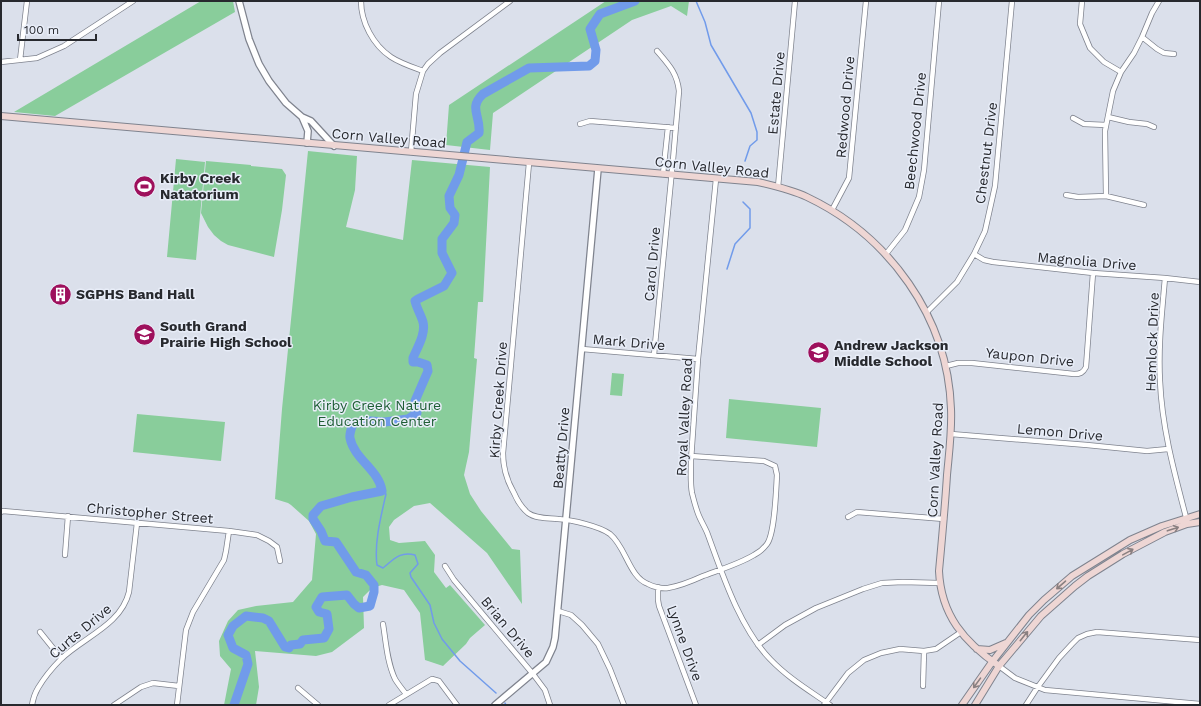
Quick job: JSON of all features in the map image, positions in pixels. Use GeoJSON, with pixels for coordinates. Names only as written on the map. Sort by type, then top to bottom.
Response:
{"type":"FeatureCollection","features":[{"type":"Feature","properties":{"kind":"main road","name":"Corn Valley Road"},"geometry":{"type":"LineString","coordinates":[[1,116],[758,182],[806,197],[832,210],[858,228],[886,254],[906,278],[927,312],[940,342],[946,366],[951,408],[951,434],[939,571],[940,583],[945,606],[951,619],[968,641],[992,662],[999,666]]}},
{"type":"Feature","properties":{"kind":"main road"},"geometry":{"type":"LineString","coordinates":[[975,705],[999,666],[1041,616],[1088,576],[1123,554],[1200,514]]}},
{"type":"Feature","properties":{"kind":"main road"},"geometry":{"type":"LineString","coordinates":[[962,705],[992,662],[1029,615],[1072,576],[1130,540],[1162,526],[1187,521],[1200,522]]}},
{"type":"Feature","properties":{"kind":"main road"},"geometry":{"type":"LineString","coordinates":[[977,648],[990,650],[1009,642]]}},
{"type":"Feature","properties":{"kind":"street"},"geometry":{"type":"LineString","coordinates":[[20,60],[27,1]]}},
{"type":"Feature","properties":{"kind":"street"},"geometry":{"type":"LineString","coordinates":[[1,62],[37,58],[64,46],[133,1]]}},
{"type":"Feature","properties":{"kind":"street"},"geometry":{"type":"LineString","coordinates":[[239,1],[249,39],[259,64],[269,81],[286,103],[302,117],[310,121],[334,146]]}},
{"type":"Feature","properties":{"kind":"street"},"geometry":{"type":"LineString","coordinates":[[361,1],[361,11],[367,28],[373,39],[382,50],[391,57],[423,72]]}},
{"type":"Feature","properties":{"kind":"street"},"geometry":{"type":"LineString","coordinates":[[411,152],[416,94],[423,72],[428,64],[440,53],[510,1]]}},
{"type":"Feature","properties":{"kind":"street","name":"Estate Drive"},"geometry":{"type":"LineString","coordinates":[[778,187],[795,1]]}},
{"type":"Feature","properties":{"kind":"street","name":"Redwood Drive"},"geometry":{"type":"LineString","coordinates":[[832,210],[849,178],[866,1]]}},
{"type":"Feature","properties":{"kind":"street","name":"Beechwood Drive"},"geometry":{"type":"LineString","coordinates":[[886,254],[905,230],[919,197],[924,170],[939,1]]}},
{"type":"Feature","properties":{"kind":"street","name":"Chestnut Drive"},"geometry":{"type":"LineString","coordinates":[[927,312],[957,282],[974,254],[985,231],[995,186],[1012,1]]}},
{"type":"Feature","properties":{"kind":"street"},"geometry":{"type":"LineString","coordinates":[[1082,1],[1080,24],[1090,48],[1104,62],[1121,72]]}},
{"type":"Feature","properties":{"kind":"street"},"geometry":{"type":"LineString","coordinates":[[1106,196],[1105,131],[1113,91],[1121,72],[1134,53],[1159,1]]}},
{"type":"Feature","properties":{"kind":"street"},"geometry":{"type":"LineString","coordinates":[[1142,37],[1157,50],[1164,53],[1174,54]]}},
{"type":"Feature","properties":{"kind":"street","name":"Carol Drive"},"geometry":{"type":"LineString","coordinates":[[654,355],[679,91],[678,80],[669,64],[657,52]]}},
{"type":"Feature","properties":{"kind":"street"},"geometry":{"type":"LineString","coordinates":[[302,117],[308,131],[306,143]]}},
{"type":"Feature","properties":{"kind":"street"},"geometry":{"type":"LineString","coordinates":[[1108,117],[1129,122],[1147,124],[1154,127]]}},
{"type":"Feature","properties":{"kind":"street"},"geometry":{"type":"LineString","coordinates":[[1073,118],[1084,124],[1106,125]]}},
{"type":"Feature","properties":{"kind":"street"},"geometry":{"type":"LineString","coordinates":[[580,124],[590,121],[676,128]]}},
{"type":"Feature","properties":{"kind":"street"},"geometry":{"type":"LineString","coordinates":[[664,174],[668,127]]}},
{"type":"Feature","properties":{"kind":"street","name":"Kirby Creek Drive"},"geometry":{"type":"LineString","coordinates":[[529,163],[506,410],[503,458],[505,471],[510,485],[528,514],[537,517],[566,519],[592,526],[609,534],[620,546],[633,571],[640,580],[648,584],[667,589],[721,570],[753,556],[762,550],[768,543],[772,532],[777,475],[775,466],[764,461],[691,456]]}},
{"type":"Feature","properties":{"kind":"street","name":"Beatty Drive"},"geometry":{"type":"LineString","coordinates":[[495,705],[546,662],[553,647],[558,611],[598,169]]}},
{"type":"Feature","properties":{"kind":"street","name":"Royal Valley Road"},"geometry":{"type":"LineString","coordinates":[[716,179],[698,359],[690,476],[692,491],[699,517],[706,530],[741,617],[758,645],[786,675],[827,704]]}},
{"type":"Feature","properties":{"kind":"street"},"geometry":{"type":"LineString","coordinates":[[1066,195],[1078,197],[1106,196],[1144,205]]}},
{"type":"Feature","properties":{"kind":"street","name":"Magnolia Drive"},"geometry":{"type":"LineString","coordinates":[[974,254],[984,260],[993,262],[1093,273],[1200,282]]}},
{"type":"Feature","properties":{"kind":"street","name":"Yaupon Drive"},"geometry":{"type":"LineString","coordinates":[[946,366],[958,363],[972,363],[1074,374],[1079,374],[1084,371],[1086,367],[1093,273]]}},
{"type":"Feature","properties":{"kind":"street","name":"Hemlock Drive"},"geometry":{"type":"LineString","coordinates":[[1165,278],[1160,337],[1160,380],[1168,449],[1187,521]]}},
{"type":"Feature","properties":{"kind":"street","name":"Mark Drive"},"geometry":{"type":"LineString","coordinates":[[582,349],[698,359]]}},
{"type":"Feature","properties":{"kind":"street","name":"Lemon Drive"},"geometry":{"type":"LineString","coordinates":[[951,434],[1147,450],[1168,449]]}},
{"type":"Feature","properties":{"kind":"street","name":"Christopher Street"},"geometry":{"type":"LineString","coordinates":[[2,512],[68,516],[257,535],[277,547],[280,561]]}},
{"type":"Feature","properties":{"kind":"street"},"geometry":{"type":"LineString","coordinates":[[848,517],[857,512],[944,520]]}},
{"type":"Feature","properties":{"kind":"street"},"geometry":{"type":"LineString","coordinates":[[65,555],[68,516]]}},
{"type":"Feature","properties":{"kind":"street","name":"Curts Drive"},"geometry":{"type":"LineString","coordinates":[[32,705],[38,688],[61,658],[101,629],[118,614],[127,602],[130,592],[137,523]]}},
{"type":"Feature","properties":{"kind":"street"},"geometry":{"type":"LineString","coordinates":[[177,705],[186,630],[193,612],[224,560],[229,531]]}},
{"type":"Feature","properties":{"kind":"street","name":"Brian Drive"},"geometry":{"type":"LineString","coordinates":[[445,566],[454,580],[533,674],[545,690],[550,705]]}},
{"type":"Feature","properties":{"kind":"street"},"geometry":{"type":"LineString","coordinates":[[758,645],[785,625],[816,608],[863,589],[882,583],[940,583]]}},
{"type":"Feature","properties":{"kind":"street","name":"Lynne Drive"},"geometry":{"type":"LineString","coordinates":[[658,587],[659,606],[696,705]]}},
{"type":"Feature","properties":{"kind":"street"},"geometry":{"type":"LineString","coordinates":[[558,611],[571,616],[582,625],[598,644],[610,669],[624,705]]}},
{"type":"Feature","properties":{"kind":"street"},"geometry":{"type":"LineString","coordinates":[[383,624],[386,649],[392,670],[396,680],[406,694]]}},
{"type":"Feature","properties":{"kind":"street"},"geometry":{"type":"LineString","coordinates":[[40,632],[61,658]]}},
{"type":"Feature","properties":{"kind":"street"},"geometry":{"type":"LineString","coordinates":[[827,704],[848,673],[864,660],[881,653],[900,649],[924,651],[936,649],[961,632]]}},
{"type":"Feature","properties":{"kind":"street"},"geometry":{"type":"LineString","coordinates":[[1026,705],[1059,658],[1078,638],[1087,634],[1097,632],[1200,640]]}},
{"type":"Feature","properties":{"kind":"street"},"geometry":{"type":"LineString","coordinates":[[923,686],[924,651]]}},
{"type":"Feature","properties":{"kind":"street","name":"Corn Valley Road"},"geometry":{"type":"LineString","coordinates":[[999,666],[1015,678],[1045,690],[1200,704]]}},
{"type":"Feature","properties":{"kind":"street"},"geometry":{"type":"LineString","coordinates":[[389,705],[432,679],[439,681],[457,705]]}},
{"type":"Feature","properties":{"kind":"street"},"geometry":{"type":"LineString","coordinates":[[114,705],[141,687],[153,684],[179,686]]}},
{"type":"Feature","properties":{"kind":"street"},"geometry":{"type":"LineString","coordinates":[[298,688],[318,705]]}},
{"type":"Feature","properties":{"kind":"green space"},"geometry":{"type":"Polygon","coordinates":[[[201,1],[233,1],[235,12],[55,116],[14,112],[201,1]]]}},
{"type":"Feature","properties":{"kind":"green space"},"geometry":{"type":"Polygon","coordinates":[[[606,1],[689,1],[687,16],[671,6],[632,20],[493,113],[490,150],[446,145],[449,105],[606,1]]]}},
{"type":"Feature","properties":{"kind":"green space","name":"Kirby Creek Nature Education Center"},"geometry":{"type":"Polygon","coordinates":[[[308,151],[357,156],[355,190],[346,227],[403,240],[412,160],[490,167],[483,302],[478,302],[474,358],[477,359],[469,452],[464,475],[470,494],[481,511],[512,549],[520,550],[522,604],[487,553],[430,503],[414,506],[394,520],[389,527],[390,540],[399,543],[425,541],[435,555],[434,572],[446,588],[450,585],[485,625],[443,666],[425,660],[420,613],[404,590],[382,585],[372,588],[363,597],[364,628],[332,652],[316,656],[255,651],[259,687],[256,705],[224,705],[231,669],[220,656],[219,641],[228,621],[238,610],[256,606],[293,602],[312,580],[316,534],[309,521],[291,505],[275,499],[282,409],[308,151]]]}},
{"type":"Feature","properties":{"kind":"green space"},"geometry":{"type":"Polygon","coordinates":[[[176,159],[205,162],[196,260],[167,257],[176,159]]]}},
{"type":"Feature","properties":{"kind":"green space"},"geometry":{"type":"Polygon","coordinates":[[[206,161],[282,169],[286,175],[274,257],[228,245],[214,235],[208,227],[201,213],[206,161]]]}},
{"type":"Feature","properties":{"kind":"green space"},"geometry":{"type":"Polygon","coordinates":[[[612,373],[624,374],[622,396],[610,395],[612,373]]]}},
{"type":"Feature","properties":{"kind":"green space"},"geometry":{"type":"Polygon","coordinates":[[[729,399],[821,408],[817,447],[726,438],[729,399]]]}},
{"type":"Feature","properties":{"kind":"green space"},"geometry":{"type":"Polygon","coordinates":[[[137,414],[225,422],[221,461],[133,452],[137,414]]]}},
{"type":"Feature","properties":{"kind":"waterway"},"geometry":{"type":"LineString","coordinates":[[234,705],[248,664],[246,655],[233,648],[228,635],[233,626],[246,616],[263,618],[269,621],[285,647],[289,648],[291,645],[300,644],[303,640],[324,638],[329,629],[327,614],[319,612],[316,607],[322,597],[347,595],[359,608],[370,606],[374,592],[374,585],[366,575],[356,572],[336,542],[325,541],[321,531],[313,519],[313,515],[321,506],[352,497],[382,491],[376,477],[352,445],[350,433],[353,423],[371,421],[385,422],[408,419],[417,413],[415,401],[428,371],[427,365],[413,362],[424,327],[415,301],[444,286],[452,273],[442,253],[442,239],[454,223],[455,215],[450,208],[449,196],[459,175],[467,142],[479,133],[476,104],[483,94],[529,68],[589,66],[595,61],[596,50],[590,29],[600,14],[635,1]]}},
{"type":"Feature","properties":{"kind":"waterway"},"geometry":{"type":"LineString","coordinates":[[696,1],[705,22],[711,45],[751,113],[757,132],[757,140],[750,146],[745,161]]}},
{"type":"Feature","properties":{"kind":"waterway"},"geometry":{"type":"LineString","coordinates":[[727,269],[735,244],[750,228],[750,209],[743,202]]}},
{"type":"Feature","properties":{"kind":"waterway"},"geometry":{"type":"LineString","coordinates":[[382,491],[386,494],[377,539],[377,565],[383,568],[401,555],[415,555],[418,564],[410,573],[411,577],[430,605],[434,623],[442,639],[460,661],[496,693]]}},
{"type":"Feature","properties":{"kind":"place","name":"Kirby Creek Natatorium"},"geometry":{"type":"Point","coordinates":[145,186]}},
{"type":"Feature","properties":{"kind":"place","name":"SGPHS Band Hall"},"geometry":{"type":"Point","coordinates":[60,294]}},
{"type":"Feature","properties":{"kind":"place","name":"South Grand Prairie High School"},"geometry":{"type":"Point","coordinates":[145,334]}},
{"type":"Feature","properties":{"kind":"place","name":"Andrew Jackson Middle School"},"geometry":{"type":"Point","coordinates":[819,353]}}]}
